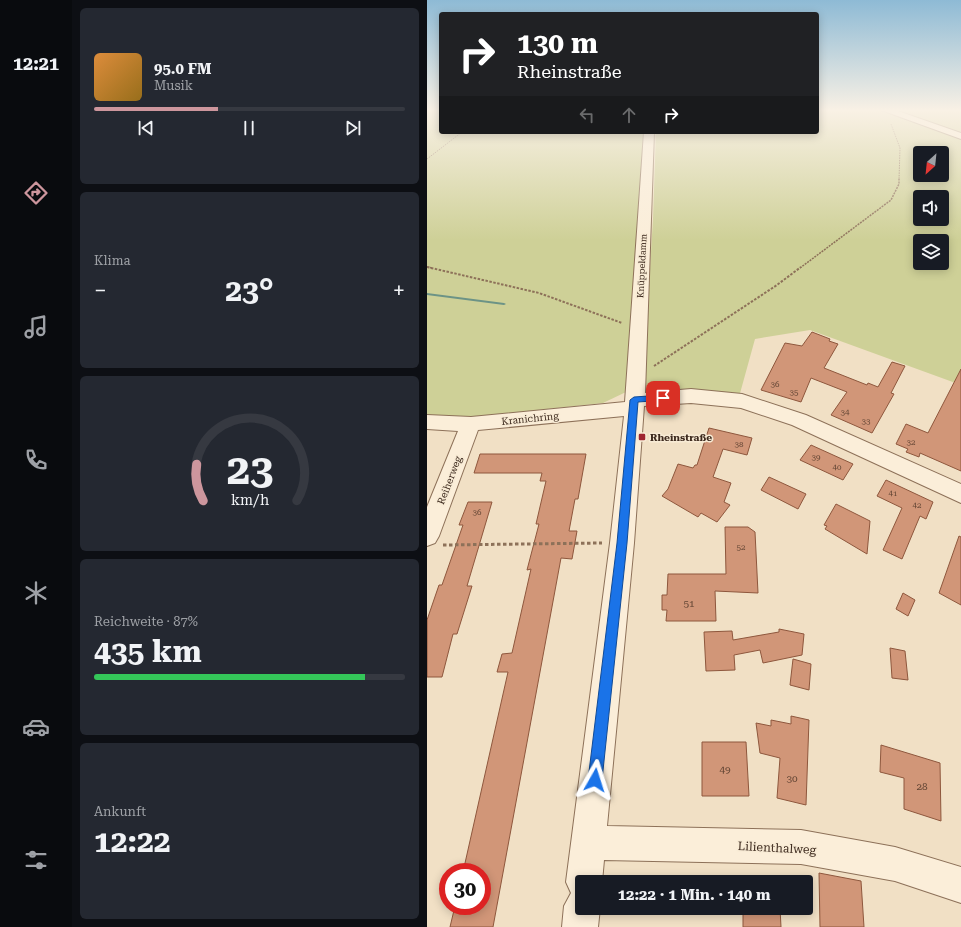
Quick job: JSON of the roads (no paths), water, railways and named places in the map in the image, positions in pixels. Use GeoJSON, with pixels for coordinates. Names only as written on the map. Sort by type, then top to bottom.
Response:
{"type":"FeatureCollection","features":[{"type":"Feature","properties":{"kind":"street","name":"Knüppeldamm"},"geometry":{"type":"LineString","coordinates":[[585,875],[622,543],[635,395],[648,153]]}},
{"type":"Feature","properties":{"kind":"street","name":"Kranichring"},"geometry":{"type":"LineString","coordinates":[[427,422],[471,424],[635,395]]}},
{"type":"Feature","properties":{"kind":"street"},"geometry":{"type":"LineString","coordinates":[[635,395],[691,396],[742,401],[799,420],[961,494]]}},
{"type":"Feature","properties":{"kind":"street","name":"Reiherweg"},"geometry":{"type":"LineString","coordinates":[[431,541],[471,424]]}},
{"type":"Feature","properties":{"kind":"street","name":"Lilienthalweg"},"geometry":{"type":"LineString","coordinates":[[588,843],[801,847],[895,864],[961,884]]}},
{"type":"Feature","properties":{"kind":"street"},"geometry":{"type":"LineString","coordinates":[[580,927],[581,915]]}},
{"type":"Feature","properties":{"kind":"waterway"},"geometry":{"type":"LineString","coordinates":[[427,294],[504,304]]}},
{"type":"Feature","properties":{"kind":"place","name":"Rheinstraße"},"geometry":{"type":"Point","coordinates":[642,437]}}]}
